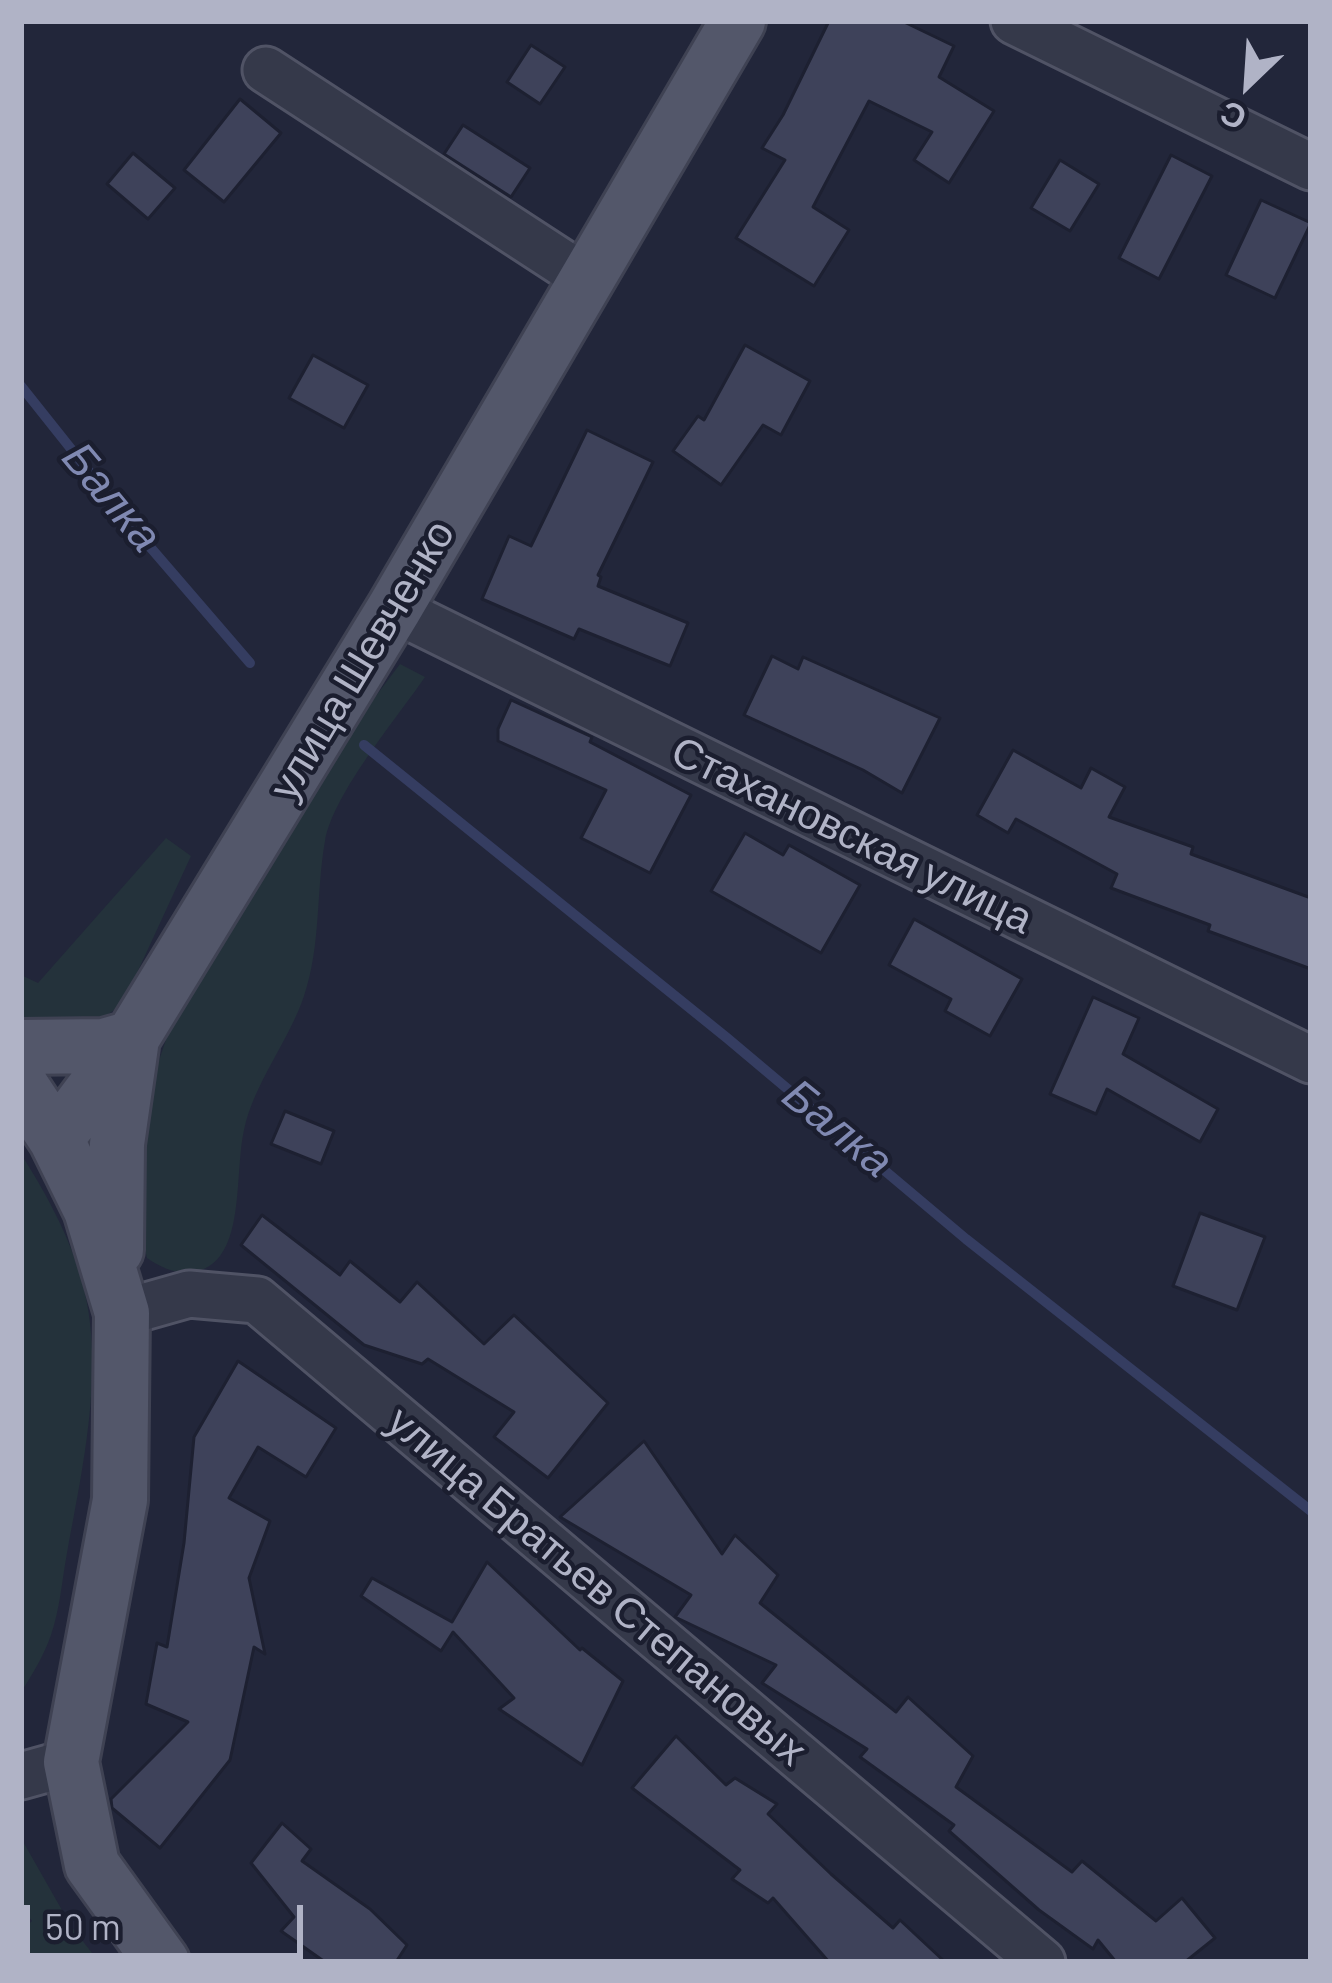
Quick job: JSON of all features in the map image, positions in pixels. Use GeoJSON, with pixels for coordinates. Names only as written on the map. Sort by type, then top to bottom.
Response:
{"type":"FeatureCollection","features":[{"type":"Feature","properties":{"kind":"main road","name":"улица Шевченко"},"geometry":{"type":"LineString","coordinates":[[56,1139],[132,1038],[394,609],[738,21]]}},
{"type":"Feature","properties":{"kind":"main road","name":"улица Шевченко"},"geometry":{"type":"LineString","coordinates":[[46,1769],[120,1500],[116,1169],[132,1038]]}},
{"type":"Feature","properties":{"kind":"main road"},"geometry":{"type":"LineString","coordinates":[[21,1047],[89,1047],[132,1038]]}},
{"type":"Feature","properties":{"kind":"main road"},"geometry":{"type":"LineString","coordinates":[[21,1086],[56,1139],[91,1210],[119,1302]]}},
{"type":"Feature","properties":{"kind":"main road"},"geometry":{"type":"LineString","coordinates":[[46,1769],[92,1865],[162,1962]]}},
{"type":"Feature","properties":{"kind":"street"},"geometry":{"type":"LineString","coordinates":[[1014,21],[1311,166]]}},
{"type":"Feature","properties":{"kind":"street"},"geometry":{"type":"LineString","coordinates":[[266,70],[587,279]]}},
{"type":"Feature","properties":{"kind":"street","name":"Стахановская улица"},"geometry":{"type":"LineString","coordinates":[[394,609],[1311,1060]]}},
{"type":"Feature","properties":{"kind":"street","name":"улица Братьев Степановых"},"geometry":{"type":"LineString","coordinates":[[119,1302],[189,1294],[257,1300],[1042,1962]]}},
{"type":"Feature","properties":{"kind":"shaded area"},"geometry":{"type":"Polygon","coordinates":[[[400,664],[425,677],[353,779],[330,822],[309,977],[298,1013],[249,1113],[227,1244],[204,1269],[185,1273],[166,1268],[147,1258],[138,1221],[144,1104],[169,1031],[335,750],[400,664]]]}},
{"type":"Feature","properties":{"kind":"shaded area"},"geometry":{"type":"Polygon","coordinates":[[[166,838],[191,856],[124,1001],[89,1023],[21,1032],[21,975],[38,983],[166,838]]]}},
{"type":"Feature","properties":{"kind":"shaded area"},"geometry":{"type":"Polygon","coordinates":[[[21,1154],[74,1256],[87,1301],[92,1379],[87,1438],[57,1615],[45,1650],[21,1692],[21,1154]]]}},
{"type":"Feature","properties":{"kind":"shaded area"},"geometry":{"type":"Polygon","coordinates":[[[21,1838],[71,1926],[99,1962],[21,1962],[21,1931],[32,1921],[21,1907],[21,1838]]]}},
{"type":"Feature","properties":{"kind":"building"},"geometry":{"type":"Polygon","coordinates":[[[829,21],[902,21],[954,46],[939,77],[994,111],[949,183],[914,160],[932,132],[869,101],[813,207],[849,230],[814,286],[736,238],[785,160],[762,148],[829,21]]]}},
{"type":"Feature","properties":{"kind":"building"},"geometry":{"type":"Polygon","coordinates":[[[531,45],[565,67],[540,104],[507,82],[531,45]]]}},
{"type":"Feature","properties":{"kind":"building"},"geometry":{"type":"Polygon","coordinates":[[[240,99],[281,133],[224,202],[184,170],[240,99]]]}},
{"type":"Feature","properties":{"kind":"building"},"geometry":{"type":"Polygon","coordinates":[[[463,125],[530,168],[511,197],[444,154],[463,125]]]}},
{"type":"Feature","properties":{"kind":"building"},"geometry":{"type":"Polygon","coordinates":[[[133,153],[175,188],[148,219],[107,184],[133,153]]]}},
{"type":"Feature","properties":{"kind":"building"},"geometry":{"type":"Polygon","coordinates":[[[1171,155],[1212,176],[1159,279],[1119,258],[1171,155]]]}},
{"type":"Feature","properties":{"kind":"building"},"geometry":{"type":"Polygon","coordinates":[[[1060,160],[1099,184],[1070,231],[1031,208],[1060,160]]]}},
{"type":"Feature","properties":{"kind":"building"},"geometry":{"type":"Polygon","coordinates":[[[1261,200],[1311,223],[1275,298],[1226,275],[1261,200]]]}},
{"type":"Feature","properties":{"kind":"building"},"geometry":{"type":"Polygon","coordinates":[[[745,345],[810,381],[781,435],[763,425],[721,485],[673,451],[698,416],[704,420],[745,345]]]}},
{"type":"Feature","properties":{"kind":"building"},"geometry":{"type":"Polygon","coordinates":[[[313,355],[368,385],[344,428],[289,398],[313,355]]]}},
{"type":"Feature","properties":{"kind":"building"},"geometry":{"type":"Polygon","coordinates":[[[587,430],[653,462],[598,575],[598,586],[688,623],[670,666],[579,629],[574,639],[482,599],[509,536],[531,546],[587,430]]]}},
{"type":"Feature","properties":{"kind":"building"},"geometry":{"type":"Polygon","coordinates":[[[772,656],[798,669],[803,657],[940,718],[902,793],[744,715],[772,656]]]}},
{"type":"Feature","properties":{"kind":"building"},"geometry":{"type":"Polygon","coordinates":[[[511,700],[592,737],[590,742],[691,795],[650,873],[581,838],[606,790],[498,741],[498,729],[511,700]]]}},
{"type":"Feature","properties":{"kind":"building"},"geometry":{"type":"Polygon","coordinates":[[[1013,750],[1081,788],[1091,768],[1125,787],[1109,817],[1193,847],[1191,854],[1311,898],[1311,969],[1111,888],[1117,874],[1016,819],[1008,833],[977,815],[1013,750]]]}},
{"type":"Feature","properties":{"kind":"building"},"geometry":{"type":"Polygon","coordinates":[[[745,833],[783,855],[789,845],[860,885],[821,953],[711,891],[745,833]]]}},
{"type":"Feature","properties":{"kind":"building"},"geometry":{"type":"Polygon","coordinates":[[[914,919],[1022,979],[990,1036],[945,1011],[951,999],[889,965],[914,919]]]}},
{"type":"Feature","properties":{"kind":"building"},"geometry":{"type":"Polygon","coordinates":[[[1093,997],[1139,1018],[1123,1054],[1218,1109],[1200,1142],[1107,1089],[1096,1114],[1050,1094],[1093,997]]]}},
{"type":"Feature","properties":{"kind":"building"},"geometry":{"type":"Polygon","coordinates":[[[285,1111],[334,1131],[321,1164],[271,1144],[285,1111]]]}},
{"type":"Feature","properties":{"kind":"building"},"geometry":{"type":"Polygon","coordinates":[[[1200,1213],[1265,1237],[1237,1310],[1173,1286],[1200,1213]]]}},
{"type":"Feature","properties":{"kind":"building"},"geometry":{"type":"Polygon","coordinates":[[[262,1215],[340,1275],[350,1261],[400,1302],[417,1282],[484,1344],[514,1315],[608,1403],[548,1478],[494,1437],[514,1412],[428,1359],[422,1364],[364,1345],[241,1245],[262,1215]]]}},
{"type":"Feature","properties":{"kind":"building"},"geometry":{"type":"Polygon","coordinates":[[[238,1361],[336,1428],[306,1477],[258,1447],[229,1498],[270,1521],[249,1578],[265,1654],[254,1647],[230,1760],[160,1848],[112,1808],[111,1799],[188,1722],[146,1704],[157,1643],[167,1647],[194,1437],[238,1361]]]}},
{"type":"Feature","properties":{"kind":"building"},"geometry":{"type":"Polygon","coordinates":[[[644,1441],[722,1554],[735,1535],[778,1575],[760,1603],[896,1712],[908,1697],[973,1756],[956,1787],[1072,1872],[1082,1861],[1156,1921],[1182,1898],[1215,1938],[1185,1962],[1116,1962],[1098,1940],[1093,1949],[1039,1910],[949,1831],[954,1825],[860,1757],[867,1749],[762,1683],[776,1665],[675,1617],[691,1595],[560,1517],[644,1441]]]}},
{"type":"Feature","properties":{"kind":"building"},"geometry":{"type":"Polygon","coordinates":[[[487,1562],[580,1650],[623,1681],[582,1765],[499,1709],[514,1698],[453,1632],[441,1651],[361,1596],[372,1578],[452,1622],[487,1562]]]}},
{"type":"Feature","properties":{"kind":"building"},"geometry":{"type":"Polygon","coordinates":[[[676,1736],[726,1785],[735,1778],[777,1804],[768,1814],[831,1874],[893,1928],[900,1920],[945,1962],[829,1962],[773,1898],[768,1903],[732,1879],[740,1870],[632,1788],[676,1736]]]}},
{"type":"Feature","properties":{"kind":"building"},"geometry":{"type":"Polygon","coordinates":[[[282,1823],[311,1849],[302,1861],[370,1909],[407,1945],[396,1962],[325,1962],[281,1931],[294,1917],[251,1863],[282,1823]]]}},
{"type":"Feature","properties":{"kind":"waterway","name":"Балка"},"geometry":{"type":"LineString","coordinates":[[21,386],[250,663]]}},
{"type":"Feature","properties":{"kind":"waterway","name":"Балка"},"geometry":{"type":"LineString","coordinates":[[364,745],[727,1038],[966,1239],[1311,1511]]}}]}
